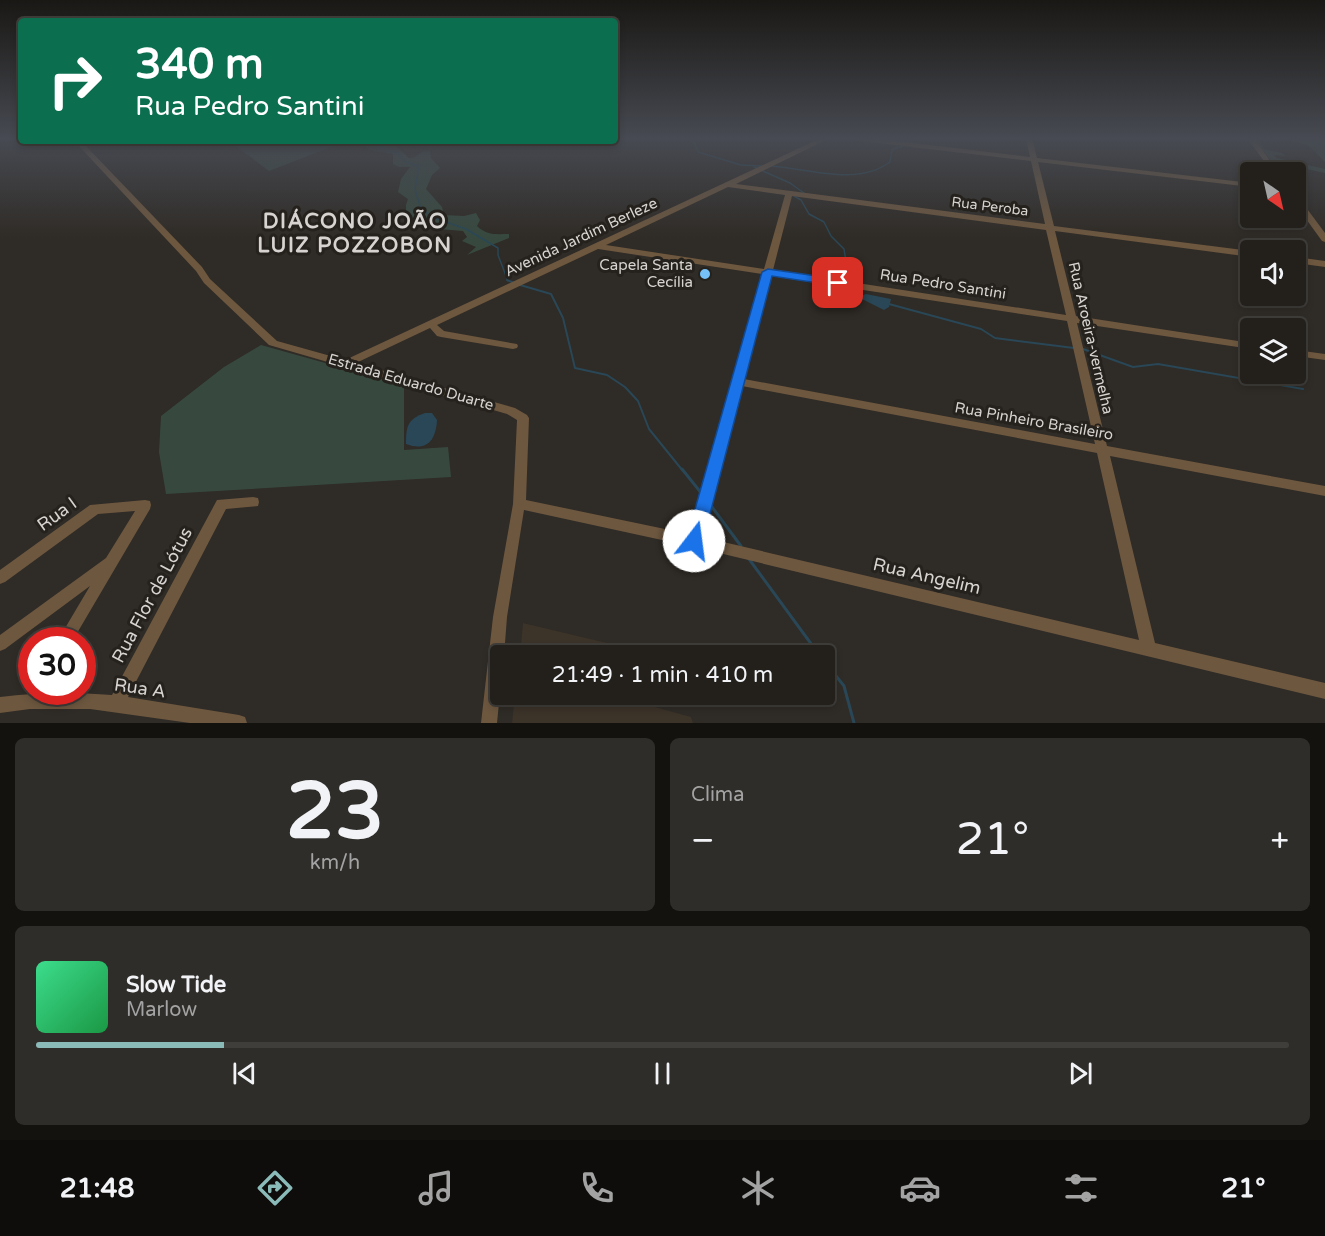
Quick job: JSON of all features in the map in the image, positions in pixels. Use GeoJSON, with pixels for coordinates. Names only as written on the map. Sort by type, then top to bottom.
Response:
{"type":"FeatureCollection","features":[{"type":"Feature","properties":{"kind":"street","name":"Estrada Eduardo Duarte"},"geometry":{"type":"LineString","coordinates":[[107,172],[193,262],[207,281],[266,338],[280,346],[347,363],[519,414],[523,418],[519,504],[500,617],[489,723]]}},
{"type":"Feature","properties":{"kind":"street","name":"Avenida Jardim Berleze"},"geometry":{"type":"LineString","coordinates":[[347,363],[754,172]]}},
{"type":"Feature","properties":{"kind":"street","name":"Rua Aroeira-vermelha"},"geometry":{"type":"LineString","coordinates":[[1037,172],[1149,649]]}},
{"type":"Feature","properties":{"kind":"street"},"geometry":{"type":"LineString","coordinates":[[1136,172],[1240,184]]}},
{"type":"Feature","properties":{"kind":"street","name":"Rua Peroba"},"geometry":{"type":"LineString","coordinates":[[726,185],[1240,253]]}},
{"type":"Feature","properties":{"kind":"street"},"geometry":{"type":"LineString","coordinates":[[694,541],[789,194]]}},
{"type":"Feature","properties":{"kind":"street"},"geometry":{"type":"LineString","coordinates":[[1306,213],[1325,239]]}},
{"type":"Feature","properties":{"kind":"street","name":"Rua Pedro Santini"},"geometry":{"type":"LineString","coordinates":[[596,246],[1240,344]]}},
{"type":"Feature","properties":{"kind":"street"},"geometry":{"type":"LineString","coordinates":[[1306,261],[1325,264]]}},
{"type":"Feature","properties":{"kind":"street"},"geometry":{"type":"LineString","coordinates":[[431,324],[441,334],[513,346]]}},
{"type":"Feature","properties":{"kind":"street"},"geometry":{"type":"LineString","coordinates":[[1306,354],[1325,357]]}},
{"type":"Feature","properties":{"kind":"street","name":"Rua Pinheiro Brasileiro"},"geometry":{"type":"LineString","coordinates":[[738,382],[1325,491]]}},
{"type":"Feature","properties":{"kind":"street","name":"Rua Flor de Lótus"},"geometry":{"type":"LineString","coordinates":[[116,704],[222,504],[253,502]]}},
{"type":"Feature","properties":{"kind":"street","name":"Rua Angelim"},"geometry":{"type":"LineString","coordinates":[[519,504],[694,541],[1325,691]]}},
{"type":"Feature","properties":{"kind":"street","name":"Rua I"},"geometry":{"type":"LineString","coordinates":[[0,578],[95,509],[145,505],[114,559]]}},
{"type":"Feature","properties":{"kind":"street"},"geometry":{"type":"LineString","coordinates":[[73,627],[114,559]]}},
{"type":"Feature","properties":{"kind":"street"},"geometry":{"type":"LineString","coordinates":[[0,644],[114,559]]}},
{"type":"Feature","properties":{"kind":"street","name":"Rua A"},"geometry":{"type":"LineString","coordinates":[[0,705],[18,700]]}},
{"type":"Feature","properties":{"kind":"street","name":"Rua A"},"geometry":{"type":"LineString","coordinates":[[96,702],[239,723]]}},
{"type":"Feature","properties":{"kind":"shaded area"},"geometry":{"type":"Polygon","coordinates":[[[523,623],[612,645],[521,645],[523,623]]]}},
{"type":"Feature","properties":{"kind":"shaded area"},"geometry":{"type":"Polygon","coordinates":[[[514,705],[647,705],[691,717],[693,723],[512,723],[514,705]]]}},
{"type":"Feature","properties":{"kind":"green space"},"geometry":{"type":"Polygon","coordinates":[[[406,172],[436,172],[426,189],[442,207],[444,215],[464,216],[476,213],[480,220],[477,226],[492,234],[509,234],[509,238],[467,255],[476,247],[462,241],[467,237],[463,231],[439,229],[406,219],[408,199],[398,192],[401,179],[406,172]]]}},
{"type":"Feature","properties":{"kind":"green space"},"geometry":{"type":"Polygon","coordinates":[[[261,345],[404,385],[404,450],[448,447],[451,477],[166,494],[159,452],[161,416],[224,367],[261,345]]]}},
{"type":"Feature","properties":{"kind":"water"},"geometry":{"type":"Polygon","coordinates":[[[866,294],[891,299],[889,307],[884,310],[858,297],[866,294]]]}},
{"type":"Feature","properties":{"kind":"water"},"geometry":{"type":"Polygon","coordinates":[[[425,413],[432,413],[437,420],[432,438],[425,445],[406,444],[409,424],[414,418],[425,413]]]}},
{"type":"Feature","properties":{"kind":"waterway"},"geometry":{"type":"LineString","coordinates":[[418,172],[415,189],[421,209],[432,217],[466,229],[498,248],[498,255],[508,280]]}},
{"type":"Feature","properties":{"kind":"waterway"},"geometry":{"type":"LineString","coordinates":[[765,172],[790,183],[804,193]]}},
{"type":"Feature","properties":{"kind":"waterway"},"geometry":{"type":"LineString","coordinates":[[816,172],[847,175],[867,172]]}},
{"type":"Feature","properties":{"kind":"waterway"},"geometry":{"type":"LineString","coordinates":[[797,195],[794,196],[801,200],[809,214],[824,222],[831,236],[844,249],[847,268],[856,281]]}},
{"type":"Feature","properties":{"kind":"waterway"},"geometry":{"type":"LineString","coordinates":[[508,280],[514,283]]}},
{"type":"Feature","properties":{"kind":"waterway"},"geometry":{"type":"LineString","coordinates":[[855,280],[858,284]]}},
{"type":"Feature","properties":{"kind":"waterway"},"geometry":{"type":"LineString","coordinates":[[520,285],[551,294],[563,318],[575,368],[607,375],[625,387],[638,401],[649,429],[683,471]]}},
{"type":"Feature","properties":{"kind":"waterway"},"geometry":{"type":"LineString","coordinates":[[889,304],[981,329],[995,338],[1074,348]]}},
{"type":"Feature","properties":{"kind":"waterway"},"geometry":{"type":"LineString","coordinates":[[1083,349],[1133,367],[1158,364],[1303,389]]}},
{"type":"Feature","properties":{"kind":"waterway"},"geometry":{"type":"LineString","coordinates":[[682,469],[702,494]]}},
{"type":"Feature","properties":{"kind":"waterway"},"geometry":{"type":"LineString","coordinates":[[709,503],[741,546]]}},
{"type":"Feature","properties":{"kind":"waterway"},"geometry":{"type":"LineString","coordinates":[[749,559],[812,645]]}},
{"type":"Feature","properties":{"kind":"waterway"},"geometry":{"type":"LineString","coordinates":[[835,675],[844,686],[854,723]]}},
{"type":"Feature","properties":{"kind":"place","name":"Capela Santa Cecília"},"geometry":{"type":"Point","coordinates":[705,274]}},
{"type":"Feature","properties":{"kind":"district","name":"DIÁCONO JOÃO LUIZ POZZOBON"},"geometry":{"type":"Point","coordinates":[355,233]}},
{"type":"Feature","properties":{"kind":"route"},"geometry":{"type":"LineString","coordinates":[[694,541],[768,272],[838,283]]}}]}
